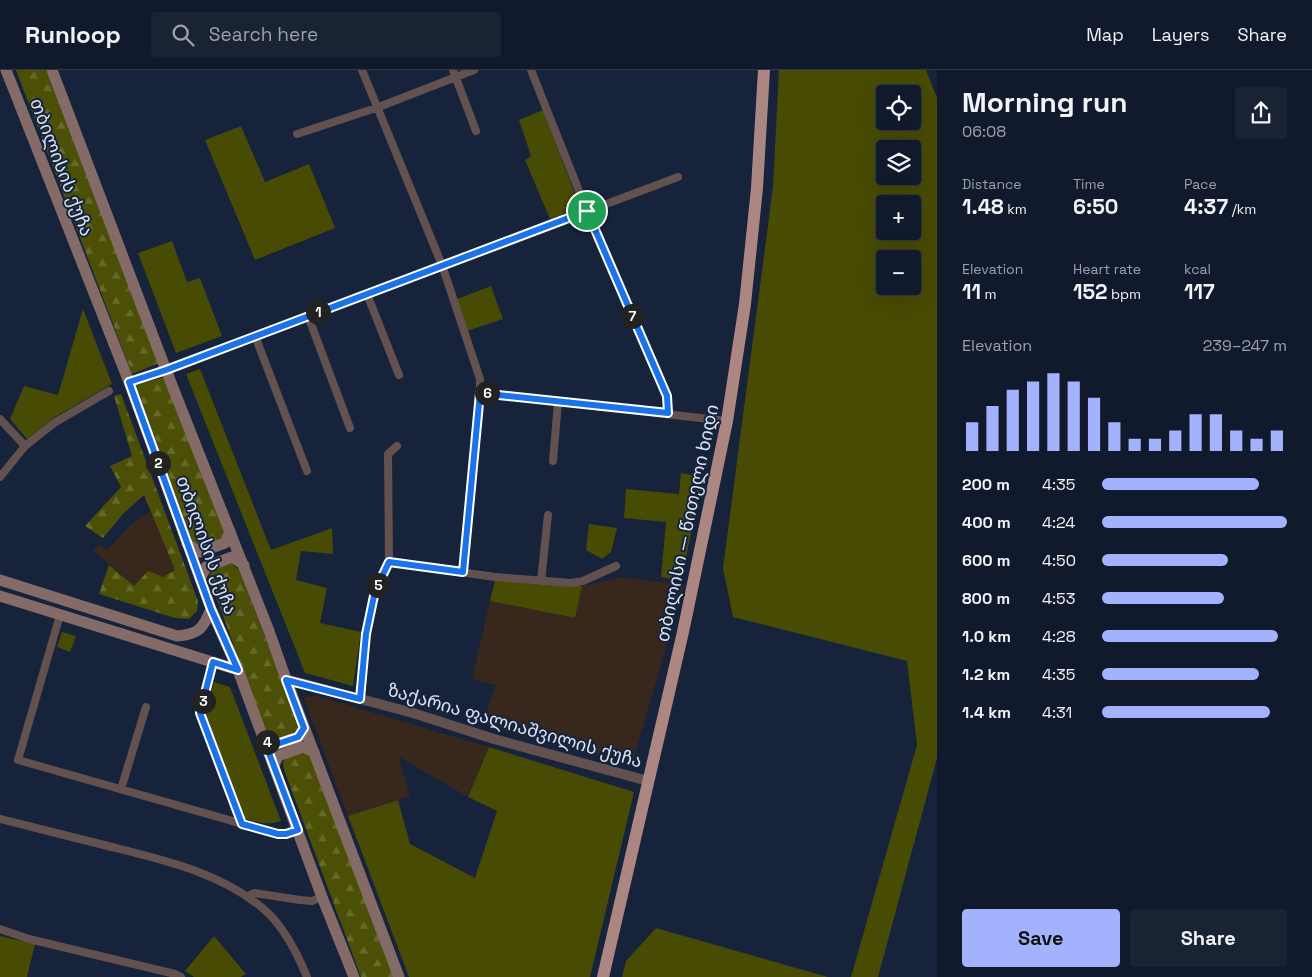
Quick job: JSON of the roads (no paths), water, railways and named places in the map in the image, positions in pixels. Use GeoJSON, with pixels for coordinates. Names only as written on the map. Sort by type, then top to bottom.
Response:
{"type":"FeatureCollection","features":[{"type":"Feature","properties":{"kind":"highway","name":"თბილისი — წითელი ხიდი"},"geometry":{"type":"LineString","coordinates":[[603,977],[683,632],[727,421],[745,304],[757,188],[764,70]]}},
{"type":"Feature","properties":{"kind":"main road","name":"თბილისის ქუჩა"},"geometry":{"type":"LineString","coordinates":[[6,70],[129,382],[200,580],[238,670],[322,897],[354,977]]}},
{"type":"Feature","properties":{"kind":"main road","name":"თბილისის ქუჩა"},"geometry":{"type":"LineString","coordinates":[[52,70],[166,370],[244,565],[304,728],[400,977]]}},
{"type":"Feature","properties":{"kind":"main road"},"geometry":{"type":"LineString","coordinates":[[188,544],[200,552],[225,543],[230,531]]}},
{"type":"Feature","properties":{"kind":"main road"},"geometry":{"type":"LineString","coordinates":[[200,580],[206,567],[232,557],[244,565]]}},
{"type":"Feature","properties":{"kind":"main road"},"geometry":{"type":"LineString","coordinates":[[0,580],[177,636],[194,634],[202,626],[211,609]]}},
{"type":"Feature","properties":{"kind":"main road"},"geometry":{"type":"LineString","coordinates":[[0,596],[238,670]]}},
{"type":"Feature","properties":{"kind":"main road"},"geometry":{"type":"LineString","coordinates":[[264,740],[274,745],[298,737],[304,728]]}},
{"type":"Feature","properties":{"kind":"main road"},"geometry":{"type":"LineString","coordinates":[[274,765],[278,756],[303,747],[314,752]]}},
{"type":"Feature","properties":{"kind":"street"},"geometry":{"type":"LineString","coordinates":[[362,70],[442,266],[480,379],[463,572]]}},
{"type":"Feature","properties":{"kind":"street"},"geometry":{"type":"LineString","coordinates":[[297,134],[376,108],[454,74],[474,70]]}},
{"type":"Feature","properties":{"kind":"street"},"geometry":{"type":"LineString","coordinates":[[531,70],[587,211],[667,396],[668,413]]}},
{"type":"Feature","properties":{"kind":"street"},"geometry":{"type":"LineString","coordinates":[[454,74],[476,131]]}},
{"type":"Feature","properties":{"kind":"street"},"geometry":{"type":"LineString","coordinates":[[129,382],[166,370],[678,177]]}},
{"type":"Feature","properties":{"kind":"street"},"geometry":{"type":"LineString","coordinates":[[367,294],[399,375]]}},
{"type":"Feature","properties":{"kind":"street"},"geometry":{"type":"LineString","coordinates":[[308,316],[350,428]]}},
{"type":"Feature","properties":{"kind":"street"},"geometry":{"type":"LineString","coordinates":[[255,336],[307,471]]}},
{"type":"Feature","properties":{"kind":"street"},"geometry":{"type":"LineString","coordinates":[[0,477],[25,446],[54,423],[109,391]]}},
{"type":"Feature","properties":{"kind":"street"},"geometry":{"type":"LineString","coordinates":[[480,393],[727,421]]}},
{"type":"Feature","properties":{"kind":"street"},"geometry":{"type":"LineString","coordinates":[[553,461],[558,402]]}},
{"type":"Feature","properties":{"kind":"street"},"geometry":{"type":"LineString","coordinates":[[0,419],[25,446]]}},
{"type":"Feature","properties":{"kind":"street"},"geometry":{"type":"LineString","coordinates":[[360,699],[366,634],[375,591],[389,562],[388,454],[397,446]]}},
{"type":"Feature","properties":{"kind":"street"},"geometry":{"type":"LineString","coordinates":[[541,581],[548,515]]}},
{"type":"Feature","properties":{"kind":"street"},"geometry":{"type":"LineString","coordinates":[[389,562],[570,583],[583,581],[616,566]]}},
{"type":"Feature","properties":{"kind":"street"},"geometry":{"type":"LineString","coordinates":[[60,615],[18,760],[278,834],[286,834],[298,830]]}},
{"type":"Feature","properties":{"kind":"street"},"geometry":{"type":"LineString","coordinates":[[213,662],[200,713],[242,824]]}},
{"type":"Feature","properties":{"kind":"street","name":"ზაქარია ფალიაშვილის ქუჩა"},"geometry":{"type":"LineString","coordinates":[[286,680],[413,713],[494,739],[648,781]]}},
{"type":"Feature","properties":{"kind":"street"},"geometry":{"type":"LineString","coordinates":[[121,789],[146,707]]}},
{"type":"Feature","properties":{"kind":"street"},"geometry":{"type":"LineString","coordinates":[[0,820],[134,852],[204,874],[248,896],[269,914],[286,937],[307,977]]}},
{"type":"Feature","properties":{"kind":"street"},"geometry":{"type":"LineString","coordinates":[[248,896],[254,893],[312,901],[322,897]]}},
{"type":"Feature","properties":{"kind":"street"},"geometry":{"type":"LineString","coordinates":[[0,929],[29,939],[181,977]]}}]}
